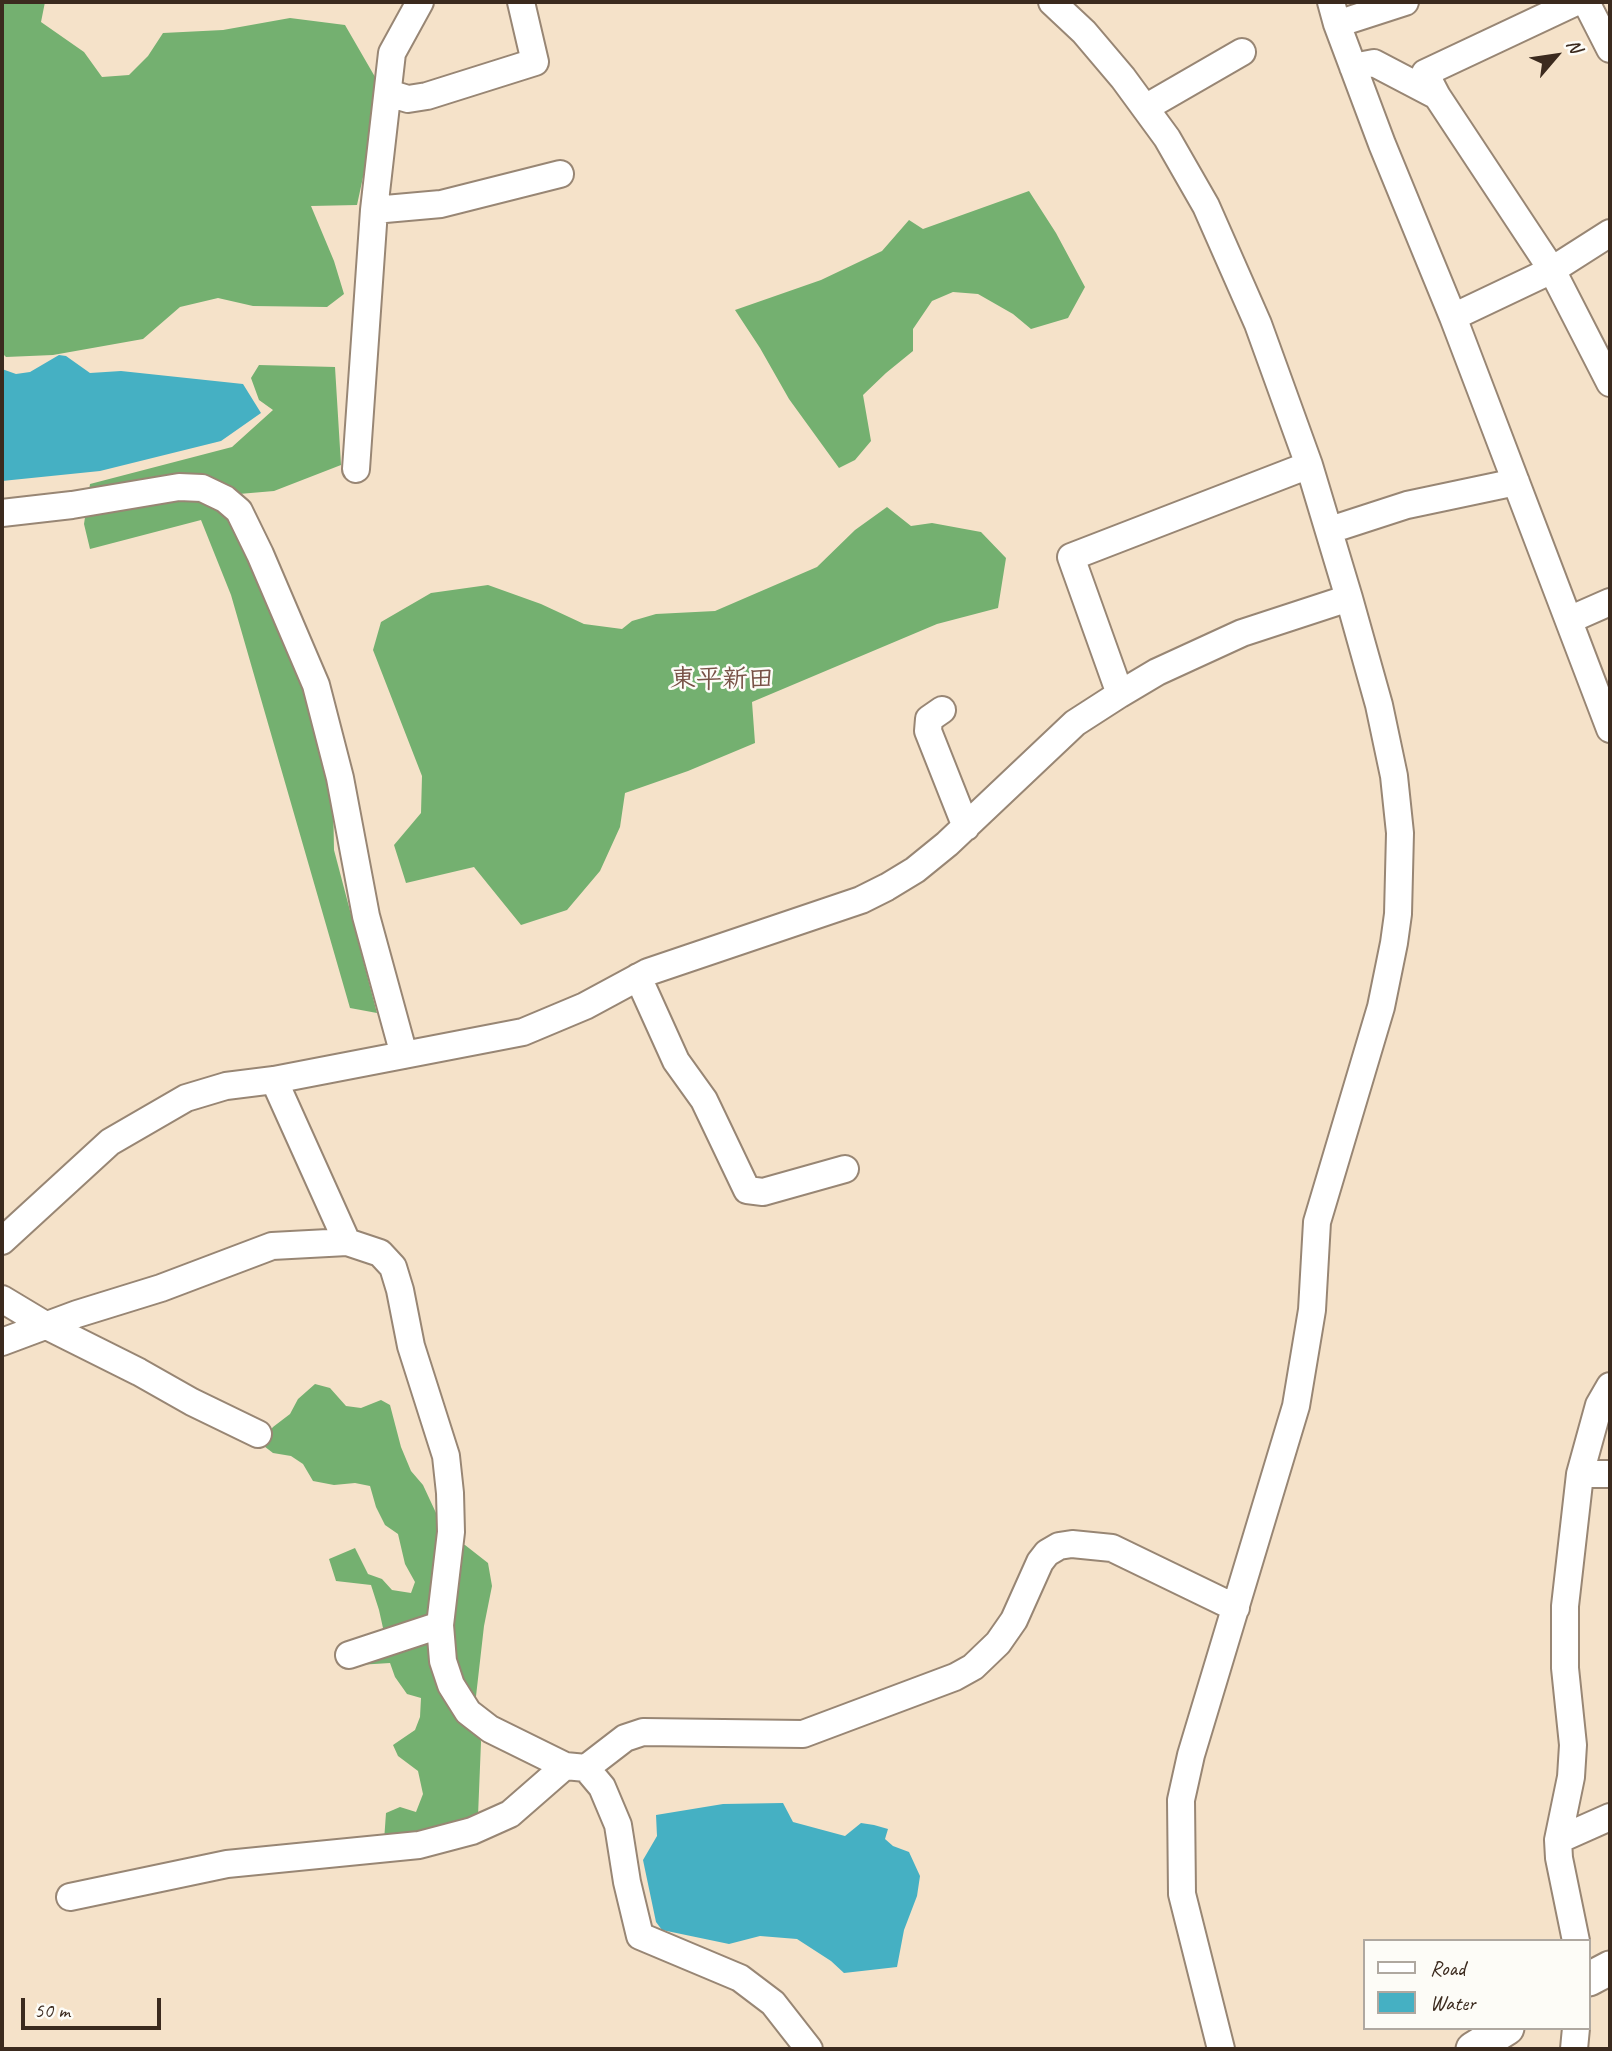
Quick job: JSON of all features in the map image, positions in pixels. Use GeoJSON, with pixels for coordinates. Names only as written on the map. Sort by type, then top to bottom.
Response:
{"type":"FeatureCollection","features":[{"type":"Feature","properties":{"kind":"main road"},"geometry":{"type":"LineString","coordinates":[[1591,1978],[1610,1968]]}},
{"type":"Feature","properties":{"kind":"main road"},"geometry":{"type":"LineString","coordinates":[[1473,2049],[1504,2030]]}},
{"type":"Feature","properties":{"kind":"street"},"geometry":{"type":"LineString","coordinates":[[356,469],[374,210],[392,53],[419,2]]}},
{"type":"Feature","properties":{"kind":"street"},"geometry":{"type":"LineString","coordinates":[[388,93],[408,99],[427,96],[535,62],[521,2]]}},
{"type":"Feature","properties":{"kind":"street"},"geometry":{"type":"LineString","coordinates":[[1052,2],[1100,50],[1167,138],[1206,206],[1258,324],[1330,530],[1379,705],[1394,776],[1400,832],[1398,914],[1381,1007],[1317,1222],[1312,1310],[1296,1406],[1191,1755],[1181,1800],[1182,1894],[1221,2049]]}},
{"type":"Feature","properties":{"kind":"street"},"geometry":{"type":"LineString","coordinates":[[1405,2],[1334,13],[1610,729]]}},
{"type":"Feature","properties":{"kind":"street"},"geometry":{"type":"LineString","coordinates":[[1576,2],[1425,73],[1437,96],[1552,270],[1610,383]]}},
{"type":"Feature","properties":{"kind":"street"},"geometry":{"type":"LineString","coordinates":[[1586,2],[1610,49]]}},
{"type":"Feature","properties":{"kind":"street"},"geometry":{"type":"LineString","coordinates":[[1145,108],[1242,52]]}},
{"type":"Feature","properties":{"kind":"street"},"geometry":{"type":"LineString","coordinates":[[1353,67],[1374,63],[1437,96]]}},
{"type":"Feature","properties":{"kind":"street"},"geometry":{"type":"LineString","coordinates":[[374,210],[441,204],[560,174]]}},
{"type":"Feature","properties":{"kind":"street"},"geometry":{"type":"LineString","coordinates":[[1453,317],[1552,270],[1610,233]]}},
{"type":"Feature","properties":{"kind":"street"},"geometry":{"type":"LineString","coordinates":[[1120,694],[1071,557],[1309,465]]}},
{"type":"Feature","properties":{"kind":"street"},"geometry":{"type":"LineString","coordinates":[[1330,530],[1407,505],[1516,482]]}},
{"type":"Feature","properties":{"kind":"street"},"geometry":{"type":"LineString","coordinates":[[2,513],[72,505],[179,487],[202,488],[225,499],[239,512],[260,554],[316,685],[340,778],[366,916],[404,1055]]}},
{"type":"Feature","properties":{"kind":"street"},"geometry":{"type":"LineString","coordinates":[[2,1241],[110,1142],[186,1098],[226,1086],[274,1080],[523,1032],[585,1006],[638,977],[861,900],[915,870],[965,827],[1075,723],[1120,694],[1157,672],[1242,633],[1349,598]]}},
{"type":"Feature","properties":{"kind":"street"},"geometry":{"type":"LineString","coordinates":[[1569,620],[1610,602]]}},
{"type":"Feature","properties":{"kind":"street"},"geometry":{"type":"LineString","coordinates":[[942,710],[929,719],[928,731],[965,827]]}},
{"type":"Feature","properties":{"kind":"street"},"geometry":{"type":"LineString","coordinates":[[638,977],[676,1061],[704,1100],[747,1190],[764,1192],[845,1169]]}},
{"type":"Feature","properties":{"kind":"street"},"geometry":{"type":"LineString","coordinates":[[274,1080],[348,1242]]}},
{"type":"Feature","properties":{"kind":"street"},"geometry":{"type":"LineString","coordinates":[[2,1342],[272,1246],[348,1242],[380,1253],[393,1267],[411,1346],[446,1457],[451,1532],[440,1625],[443,1661],[451,1685],[468,1712],[490,1729],[575,1767],[601,1787],[618,1825],[627,1882],[640,1936],[740,1978],[773,2003],[809,2049]]}},
{"type":"Feature","properties":{"kind":"street"},"geometry":{"type":"LineString","coordinates":[[2,1299],[47,1326],[258,1434]]}},
{"type":"Feature","properties":{"kind":"street"},"geometry":{"type":"LineString","coordinates":[[1576,1939],[1559,1858],[1558,1840],[1571,1777],[1573,1745],[1565,1668],[1565,1606],[1580,1474],[1599,1405],[1610,1386]]}},
{"type":"Feature","properties":{"kind":"street"},"geometry":{"type":"LineString","coordinates":[[1580,1474],[1610,1474]]}},
{"type":"Feature","properties":{"kind":"street"},"geometry":{"type":"LineString","coordinates":[[70,1897],[227,1864],[419,1845],[472,1830],[510,1814],[575,1767],[625,1738],[643,1732],[803,1734],[955,1677],[973,1667],[998,1643],[1014,1620],[1040,1562],[1047,1553],[1059,1546],[1072,1544],[1112,1548],[1236,1608]]}},
{"type":"Feature","properties":{"kind":"street"},"geometry":{"type":"LineString","coordinates":[[349,1655],[440,1625]]}},
{"type":"Feature","properties":{"kind":"street"},"geometry":{"type":"LineString","coordinates":[[1558,1840],[1610,1817]]}},
{"type":"Feature","properties":{"kind":"street"},"geometry":{"type":"LineString","coordinates":[[1574,2049],[1576,2030]]}},
{"type":"Feature","properties":{"kind":"green space"},"geometry":{"type":"Polygon","coordinates":[[[2,2],[45,2],[41,22],[84,52],[102,77],[129,75],[148,56],[163,33],[223,30],[290,18],[345,25],[382,89],[357,205],[311,206],[334,261],[344,294],[327,307],[253,306],[218,298],[180,307],[143,339],[53,355],[6,357],[2,353],[2,2]]]}},
{"type":"Feature","properties":{"kind":"green space"},"geometry":{"type":"Polygon","coordinates":[[[1029,191],[1056,233],[1085,287],[1068,318],[1031,329],[1013,314],[978,294],[953,292],[932,301],[913,329],[913,351],[863,395],[871,441],[855,460],[839,468],[789,399],[735,310],[821,280],[882,251],[909,220],[923,229],[1029,191]]]}},
{"type":"Feature","properties":{"kind":"green space"},"geometry":{"type":"Polygon","coordinates":[[[259,365],[335,367],[341,465],[274,491],[239,494],[274,609],[309,704],[333,795],[334,850],[377,1013],[350,1008],[231,595],[201,520],[90,549],[84,524],[90,484],[232,447],[273,410],[259,400],[251,378],[259,365]]]}},
{"type":"Feature","properties":{"kind":"green space"},"geometry":{"type":"Polygon","coordinates":[[[887,507],[911,526],[932,523],[981,532],[1006,558],[998,608],[937,624],[752,702],[755,743],[625,793],[620,827],[600,871],[567,910],[521,925],[474,867],[406,883],[394,845],[421,813],[422,776],[373,650],[381,622],[431,593],[488,585],[541,604],[584,624],[622,629],[632,621],[656,614],[715,611],[817,567],[855,530],[887,507]]]}},
{"type":"Feature","properties":{"kind":"green space"},"geometry":{"type":"Polygon","coordinates":[[[315,1384],[330,1388],[346,1406],[361,1408],[381,1400],[390,1405],[401,1447],[411,1471],[423,1485],[450,1543],[465,1545],[488,1563],[492,1586],[484,1626],[475,1705],[481,1742],[478,1816],[384,1841],[386,1813],[400,1807],[416,1812],[423,1794],[418,1771],[398,1756],[393,1745],[415,1730],[420,1717],[421,1698],[407,1694],[395,1677],[390,1663],[358,1665],[380,1638],[383,1628],[379,1610],[371,1585],[336,1581],[329,1559],[355,1548],[368,1574],[382,1579],[392,1590],[411,1593],[415,1582],[405,1564],[398,1534],[385,1525],[370,1486],[355,1483],[334,1485],[313,1481],[303,1464],[291,1456],[273,1453],[260,1443],[273,1427],[290,1414],[298,1399],[315,1384]]]}},
{"type":"Feature","properties":{"kind":"water"},"geometry":{"type":"Polygon","coordinates":[[[59,355],[66,356],[90,373],[121,371],[243,384],[261,413],[221,441],[100,471],[2,481],[2,369],[16,374],[30,372],[59,355]]]}},
{"type":"Feature","properties":{"kind":"water"},"geometry":{"type":"Polygon","coordinates":[[[783,1803],[793,1822],[845,1836],[861,1823],[874,1825],[888,1829],[885,1839],[893,1846],[909,1852],[920,1876],[917,1896],[904,1930],[897,1967],[844,1973],[831,1961],[797,1939],[760,1936],[729,1944],[662,1930],[656,1922],[643,1860],[657,1836],[656,1815],[723,1804],[783,1803]]]}},
{"type":"Feature","properties":{"kind":"district","name":"東平新田"},"geometry":{"type":"Point","coordinates":[722,680]}}]}
